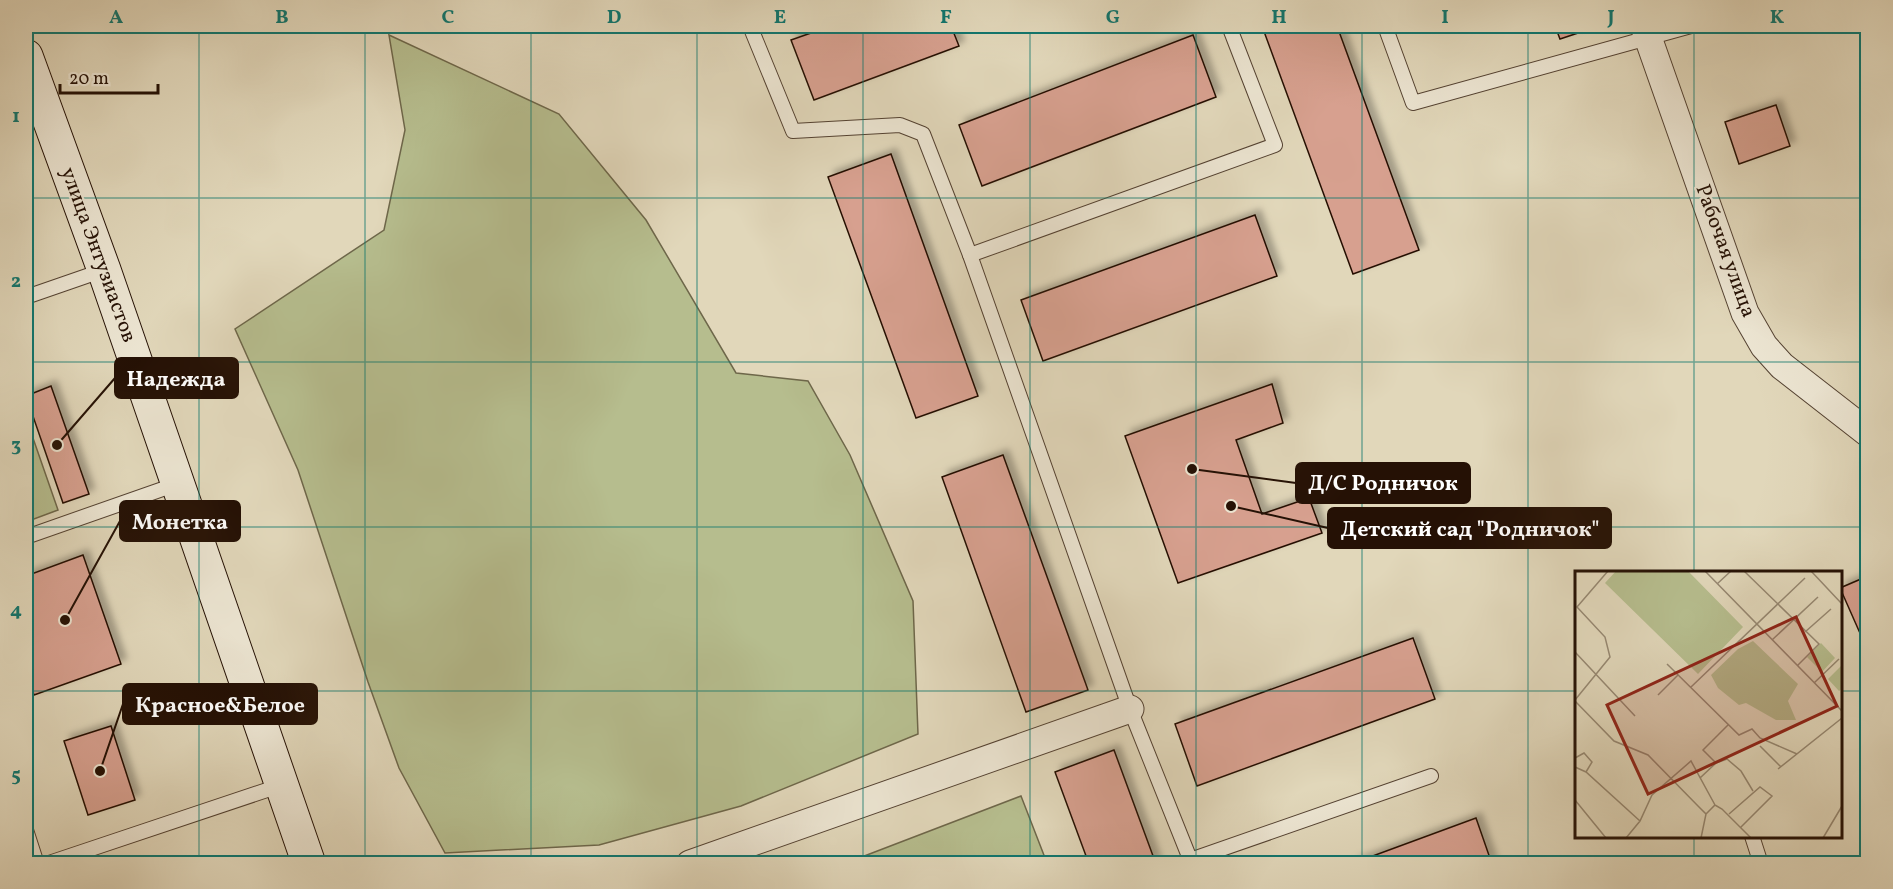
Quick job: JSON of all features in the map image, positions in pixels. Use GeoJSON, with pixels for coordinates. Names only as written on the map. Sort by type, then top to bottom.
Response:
{"type":"FeatureCollection","features":[{"type":"Feature","properties":{"kind":"street","name":"Рабочая улица"},"geometry":{"type":"LineString","coordinates":[[1647,32],[1745,313],[1764,346],[1782,366],[1868,433]]}},
{"type":"Feature","properties":{"kind":"street","name":"улица Энтузиастов"},"geometry":{"type":"LineString","coordinates":[[26,56],[104,270],[309,864]]}},
{"type":"Feature","properties":{"kind":"street"},"geometry":{"type":"LineString","coordinates":[[690,864],[1130,709]]}},
{"type":"Feature","properties":{"kind":"lane"},"geometry":{"type":"LineString","coordinates":[[750,26],[793,130],[900,125],[923,134],[970,255],[1130,709],[1191,862],[1431,776]]}},
{"type":"Feature","properties":{"kind":"lane"},"geometry":{"type":"LineString","coordinates":[[970,255],[1275,145],[1229,26]]}},
{"type":"Feature","properties":{"kind":"lane"},"geometry":{"type":"LineString","coordinates":[[1385,26],[1413,103],[1647,32],[1691,26]]}},
{"type":"Feature","properties":{"kind":"lane"},"geometry":{"type":"LineString","coordinates":[[26,297],[104,270]]}},
{"type":"Feature","properties":{"kind":"lane"},"geometry":{"type":"LineString","coordinates":[[26,537],[177,484]]}},
{"type":"Feature","properties":{"kind":"lane"},"geometry":{"type":"LineString","coordinates":[[46,864],[282,785]]}},
{"type":"Feature","properties":{"kind":"lane"},"geometry":{"type":"LineString","coordinates":[[26,830],[37,864]]}},
{"type":"Feature","properties":{"kind":"lane"},"geometry":{"type":"LineString","coordinates":[[1752,838],[1761,864]]}},
{"type":"Feature","properties":{"kind":"green space"},"geometry":{"type":"Polygon","coordinates":[[[389,35],[559,114],[646,220],[736,373],[808,381],[850,455],[913,601],[918,734],[741,806],[599,845],[445,853],[399,768],[298,470],[235,329],[384,230],[405,130],[389,35]]]}},
{"type":"Feature","properties":{"kind":"green space"},"geometry":{"type":"Polygon","coordinates":[[[26,418],[58,510],[26,522],[26,418]]]}},
{"type":"Feature","properties":{"kind":"green space"},"geometry":{"type":"Polygon","coordinates":[[[1021,796],[1047,863],[846,863],[1021,796]]]}},
{"type":"Feature","properties":{"kind":"building"},"geometry":{"type":"Polygon","coordinates":[[[831,26],[951,26],[959,46],[814,100],[791,40],[831,26]]]}},
{"type":"Feature","properties":{"kind":"building"},"geometry":{"type":"Polygon","coordinates":[[[1262,26],[1337,26],[1419,250],[1353,274],[1262,26]]]}},
{"type":"Feature","properties":{"kind":"building"},"geometry":{"type":"Polygon","coordinates":[[[1555,26],[1599,26],[1560,39],[1555,26]]]}},
{"type":"Feature","properties":{"kind":"building"},"geometry":{"type":"Polygon","coordinates":[[[1193,35],[1216,97],[982,186],[959,125],[1193,35]]]}},
{"type":"Feature","properties":{"kind":"building"},"geometry":{"type":"Polygon","coordinates":[[[1776,105],[1790,146],[1739,164],[1725,122],[1776,105]]]}},
{"type":"Feature","properties":{"kind":"building"},"geometry":{"type":"Polygon","coordinates":[[[891,154],[978,396],[916,418],[828,177],[891,154]]]}},
{"type":"Feature","properties":{"kind":"building"},"geometry":{"type":"Polygon","coordinates":[[[1255,215],[1277,276],[1043,361],[1021,300],[1255,215]]]}},
{"type":"Feature","properties":{"kind":"building"},"geometry":{"type":"Polygon","coordinates":[[[1272,384],[1283,423],[1236,440],[1262,514],[1309,498],[1322,533],[1178,583],[1125,436],[1272,384]]]}},
{"type":"Feature","properties":{"kind":"building"},"geometry":{"type":"Polygon","coordinates":[[[51,386],[89,494],[63,503],[26,396],[51,386]]]}},
{"type":"Feature","properties":{"kind":"building"},"geometry":{"type":"Polygon","coordinates":[[[1003,455],[1088,690],[1026,712],[942,477],[1003,455]]]}},
{"type":"Feature","properties":{"kind":"building"},"geometry":{"type":"Polygon","coordinates":[[[83,555],[121,664],[34,695],[26,671],[26,576],[83,555]]]}},
{"type":"Feature","properties":{"kind":"building"},"geometry":{"type":"Polygon","coordinates":[[[1868,576],[1868,649],[1842,593],[1842,587],[1868,576]]]}},
{"type":"Feature","properties":{"kind":"building"},"geometry":{"type":"Polygon","coordinates":[[[1413,638],[1435,699],[1197,786],[1175,724],[1413,638]]]}},
{"type":"Feature","properties":{"kind":"building"},"geometry":{"type":"Polygon","coordinates":[[[111,726],[135,800],[88,815],[64,741],[111,726]]]}},
{"type":"Feature","properties":{"kind":"building"},"geometry":{"type":"Polygon","coordinates":[[[1114,750],[1156,864],[1089,864],[1055,772],[1114,750]]]}},
{"type":"Feature","properties":{"kind":"building"},"geometry":{"type":"Polygon","coordinates":[[[1476,818],[1492,864],[1351,864],[1476,818]]]}},
{"type":"Feature","properties":{"kind":"place","name":"Надежда"},"geometry":{"type":"Point","coordinates":[57,445]}},
{"type":"Feature","properties":{"kind":"place","name":"Д/С Родничок"},"geometry":{"type":"Point","coordinates":[1192,469]}},
{"type":"Feature","properties":{"kind":"place","name":"Детский сад \"Родничок\""},"geometry":{"type":"Point","coordinates":[1231,506]}},
{"type":"Feature","properties":{"kind":"place","name":"Монетка"},"geometry":{"type":"Point","coordinates":[65,620]}},
{"type":"Feature","properties":{"kind":"place","name":"Красное&Белое"},"geometry":{"type":"Point","coordinates":[100,771]}}]}
